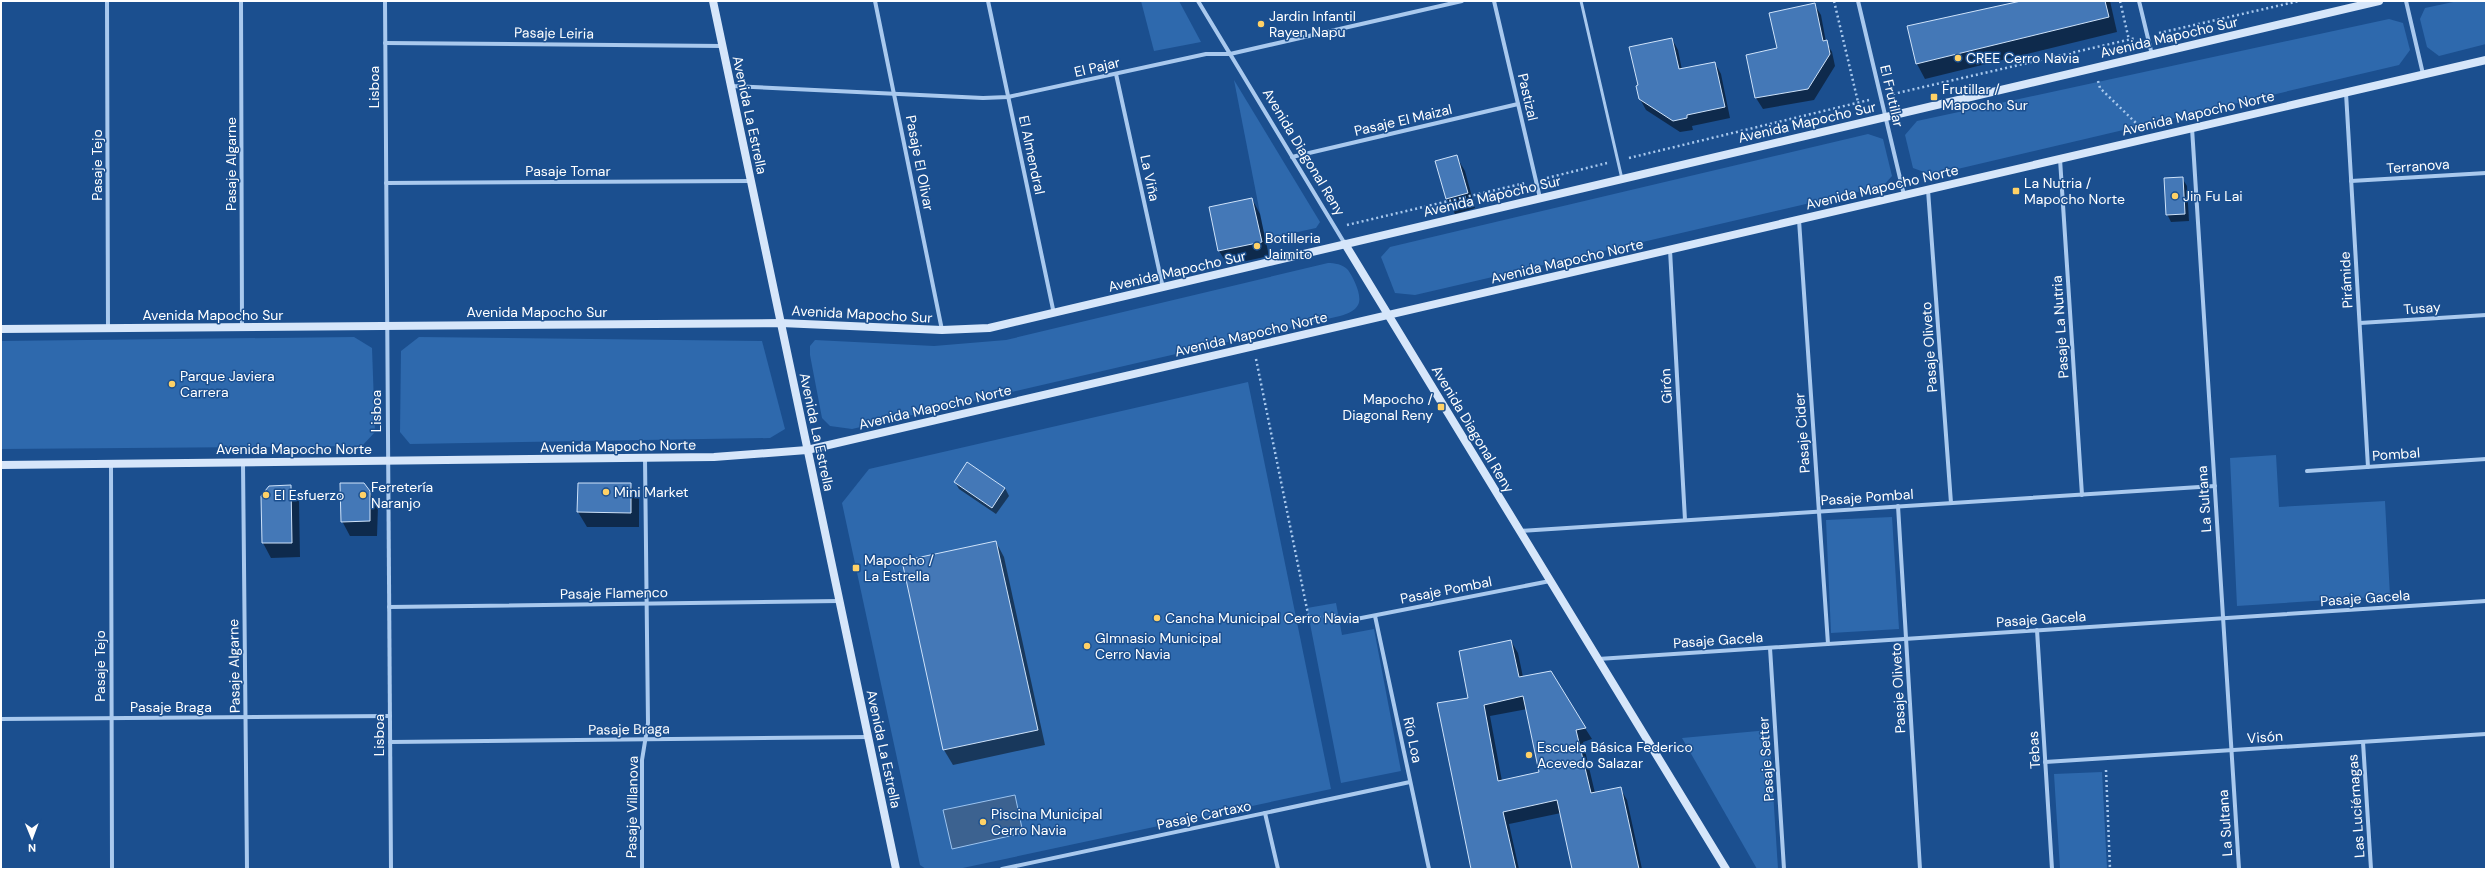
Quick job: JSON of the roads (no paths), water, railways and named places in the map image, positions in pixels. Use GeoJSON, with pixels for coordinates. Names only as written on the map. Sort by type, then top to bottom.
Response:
{"type":"FeatureCollection","features":[{"type":"Feature","properties":{"kind":"street","name":"Pasaje Tejo"},"geometry":{"type":"LineString","coordinates":[[107,1],[108,329]]}},
{"type":"Feature","properties":{"kind":"street","name":"Pasaje Algarne"},"geometry":{"type":"LineString","coordinates":[[241,1],[242,328]]}},
{"type":"Feature","properties":{"kind":"street","name":"Lisboa"},"geometry":{"type":"LineString","coordinates":[[385,1],[386,326],[391,869]]}},
{"type":"Feature","properties":{"kind":"street","name":"Avenida La Estrella"},"geometry":{"type":"LineString","coordinates":[[713,1],[896,869]]}},
{"type":"Feature","properties":{"kind":"street","name":"Pasaje El Olivar"},"geometry":{"type":"LineString","coordinates":[[875,1],[942,330]]}},
{"type":"Feature","properties":{"kind":"street","name":"El Almendral"},"geometry":{"type":"LineString","coordinates":[[988,1],[1054,314]]}},
{"type":"Feature","properties":{"kind":"street","name":"Avenida Diagonal Reny"},"geometry":{"type":"LineString","coordinates":[[1198,1],[1726,869]]}},
{"type":"Feature","properties":{"kind":"street","name":"El Pajar"},"geometry":{"type":"LineString","coordinates":[[731,86],[983,98],[1008,97],[1206,54],[1230,54],[1462,1]]}},
{"type":"Feature","properties":{"kind":"street","name":"Pastizal"},"geometry":{"type":"LineString","coordinates":[[1494,1],[1540,198]]}},
{"type":"Feature","properties":{"kind":"street","name":"El Frutillar"},"geometry":{"type":"LineString","coordinates":[[1858,1],[1904,196]]}},
{"type":"Feature","properties":{"kind":"street"},"geometry":{"type":"LineString","coordinates":[[2138,1],[2152,55]]}},
{"type":"Feature","properties":{"kind":"street","name":"Avenida Mapocho Sur"},"geometry":{"type":"LineString","coordinates":[[1,330],[781,323],[942,330],[989,328],[1054,314],[1345,244],[2379,1]]}},
{"type":"Feature","properties":{"kind":"street"},"geometry":{"type":"LineString","coordinates":[[2406,1],[2423,74]]}},
{"type":"Feature","properties":{"kind":"street","name":"Pasaje Leiria"},"geometry":{"type":"LineString","coordinates":[[385,43],[722,46]]}},
{"type":"Feature","properties":{"kind":"street","name":"Avenida Mapocho Norte"},"geometry":{"type":"LineString","coordinates":[[1,464],[387,462],[714,458],[807,450],[2486,60]]}},
{"type":"Feature","properties":{"kind":"street","name":"La Viña"},"geometry":{"type":"LineString","coordinates":[[1116,74],[1163,288]]}},
{"type":"Feature","properties":{"kind":"street","name":"Pirámide"},"geometry":{"type":"LineString","coordinates":[[2346,92],[2368,467]]}},
{"type":"Feature","properties":{"kind":"street","name":"Pasaje El Maizal"},"geometry":{"type":"LineString","coordinates":[[1292,157],[1518,104]]}},
{"type":"Feature","properties":{"kind":"street","name":"La Sultana"},"geometry":{"type":"LineString","coordinates":[[2192,128],[2238,869]]}},
{"type":"Feature","properties":{"kind":"street","name":"Pasaje La Nutria"},"geometry":{"type":"LineString","coordinates":[[2060,159],[2082,495]]}},
{"type":"Feature","properties":{"kind":"street","name":"Terranova"},"geometry":{"type":"LineString","coordinates":[[2351,181],[2486,172]]}},
{"type":"Feature","properties":{"kind":"street","name":"Pasaje Tomar"},"geometry":{"type":"LineString","coordinates":[[386,183],[751,181]]}},
{"type":"Feature","properties":{"kind":"street","name":"Pasaje Oliveto"},"geometry":{"type":"LineString","coordinates":[[1928,190],[1951,503]]}},
{"type":"Feature","properties":{"kind":"street","name":"Pasaje Cider"},"geometry":{"type":"LineString","coordinates":[[1799,220],[1828,644]]}},
{"type":"Feature","properties":{"kind":"street","name":"Girón"},"geometry":{"type":"LineString","coordinates":[[1670,250],[1685,520]]}},
{"type":"Feature","properties":{"kind":"street","name":"Tusay"},"geometry":{"type":"LineString","coordinates":[[2360,323],[2486,315]]}},
{"type":"Feature","properties":{"kind":"street","name":"Pasaje Villanova"},"geometry":{"type":"LineString","coordinates":[[642,869],[642,760],[648,723],[645,458]]}},
{"type":"Feature","properties":{"kind":"street","name":"Pombal"},"geometry":{"type":"LineString","coordinates":[[2307,471],[2486,459]]}},
{"type":"Feature","properties":{"kind":"street","name":"Pasaje Algarne"},"geometry":{"type":"LineString","coordinates":[[243,463],[247,869]]}},
{"type":"Feature","properties":{"kind":"street","name":"Pasaje Tejo"},"geometry":{"type":"LineString","coordinates":[[110,464],[112,869]]}},
{"type":"Feature","properties":{"kind":"street","name":"Pasaje Pombal"},"geometry":{"type":"LineString","coordinates":[[1520,531],[2214,486]]}},
{"type":"Feature","properties":{"kind":"street","name":"Pasaje Oliveto"},"geometry":{"type":"LineString","coordinates":[[1898,506],[1920,869]]}},
{"type":"Feature","properties":{"kind":"street","name":"Pasaje Pombal"},"geometry":{"type":"LineString","coordinates":[[1346,621],[1550,581]]}},
{"type":"Feature","properties":{"kind":"street","name":"Pasaje Flamenco"},"geometry":{"type":"LineString","coordinates":[[389,607],[839,601]]}},
{"type":"Feature","properties":{"kind":"street","name":"Pasaje Gacela"},"geometry":{"type":"LineString","coordinates":[[1598,659],[2486,601]]}},
{"type":"Feature","properties":{"kind":"street","name":"Río Loa"},"geometry":{"type":"LineString","coordinates":[[1375,616],[1429,869]]}},
{"type":"Feature","properties":{"kind":"street","name":"Tebas"},"geometry":{"type":"LineString","coordinates":[[2037,630],[2052,869]]}},
{"type":"Feature","properties":{"kind":"street","name":"Pasaje Setter"},"geometry":{"type":"LineString","coordinates":[[1770,648],[1784,869]]}},
{"type":"Feature","properties":{"kind":"street","name":"Pasaje Braga"},"geometry":{"type":"LineString","coordinates":[[1,719],[390,716]]}},
{"type":"Feature","properties":{"kind":"street","name":"Visón"},"geometry":{"type":"LineString","coordinates":[[2046,762],[2486,734]]}},
{"type":"Feature","properties":{"kind":"street","name":"Pasaje Braga"},"geometry":{"type":"LineString","coordinates":[[390,742],[868,737]]}},
{"type":"Feature","properties":{"kind":"street","name":"Las Luciérnagas"},"geometry":{"type":"LineString","coordinates":[[2363,742],[2371,869]]}},
{"type":"Feature","properties":{"kind":"street","name":"Pasaje Cartaxo"},"geometry":{"type":"LineString","coordinates":[[1002,869],[1410,782]]}},
{"type":"Feature","properties":{"kind":"street"},"geometry":{"type":"LineString","coordinates":[[1265,813],[1278,869]]}},
{"type":"Feature","properties":{"kind":"lane"},"geometry":{"type":"LineString","coordinates":[[1581,1],[1622,179]]}},
{"type":"Feature","properties":{"kind":"place","name":"Jardin Infantil Rayen Napu"},"geometry":{"type":"Point","coordinates":[1261,24]}},
{"type":"Feature","properties":{"kind":"place","name":"CREE Cerro Navia"},"geometry":{"type":"Point","coordinates":[1958,58]}},
{"type":"Feature","properties":{"kind":"place","name":"Frutillar / Mapocho Sur"},"geometry":{"type":"Point","coordinates":[1934,97]}},
{"type":"Feature","properties":{"kind":"place","name":"La Nutria / Mapocho Norte"},"geometry":{"type":"Point","coordinates":[2016,191]}},
{"type":"Feature","properties":{"kind":"place","name":"Jin Fu Lai"},"geometry":{"type":"Point","coordinates":[2175,196]}},
{"type":"Feature","properties":{"kind":"place","name":"Botilleria Jaimito"},"geometry":{"type":"Point","coordinates":[1257,246]}},
{"type":"Feature","properties":{"kind":"place","name":"Parque Javiera Carrera"},"geometry":{"type":"Point","coordinates":[172,384]}},
{"type":"Feature","properties":{"kind":"place","name":"Mapocho / Diagonal Reny"},"geometry":{"type":"Point","coordinates":[1441,407]}},
{"type":"Feature","properties":{"kind":"place","name":"Mini Market"},"geometry":{"type":"Point","coordinates":[606,492]}},
{"type":"Feature","properties":{"kind":"place","name":"El Esfuerzo"},"geometry":{"type":"Point","coordinates":[266,495]}},
{"type":"Feature","properties":{"kind":"place","name":"Ferretería Naranjo"},"geometry":{"type":"Point","coordinates":[363,495]}},
{"type":"Feature","properties":{"kind":"place","name":"Mapocho / La Estrella"},"geometry":{"type":"Point","coordinates":[856,568]}},
{"type":"Feature","properties":{"kind":"place","name":"Cancha Municipal Cerro Navia"},"geometry":{"type":"Point","coordinates":[1157,618]}},
{"type":"Feature","properties":{"kind":"place","name":"GImnasio Municipal Cerro Navia"},"geometry":{"type":"Point","coordinates":[1087,646]}},
{"type":"Feature","properties":{"kind":"place","name":"Escuela Básica Federico Acevedo Salazar"},"geometry":{"type":"Point","coordinates":[1529,755]}},
{"type":"Feature","properties":{"kind":"place","name":"Piscina Municipal Cerro Navia"},"geometry":{"type":"Point","coordinates":[983,822]}}]}
